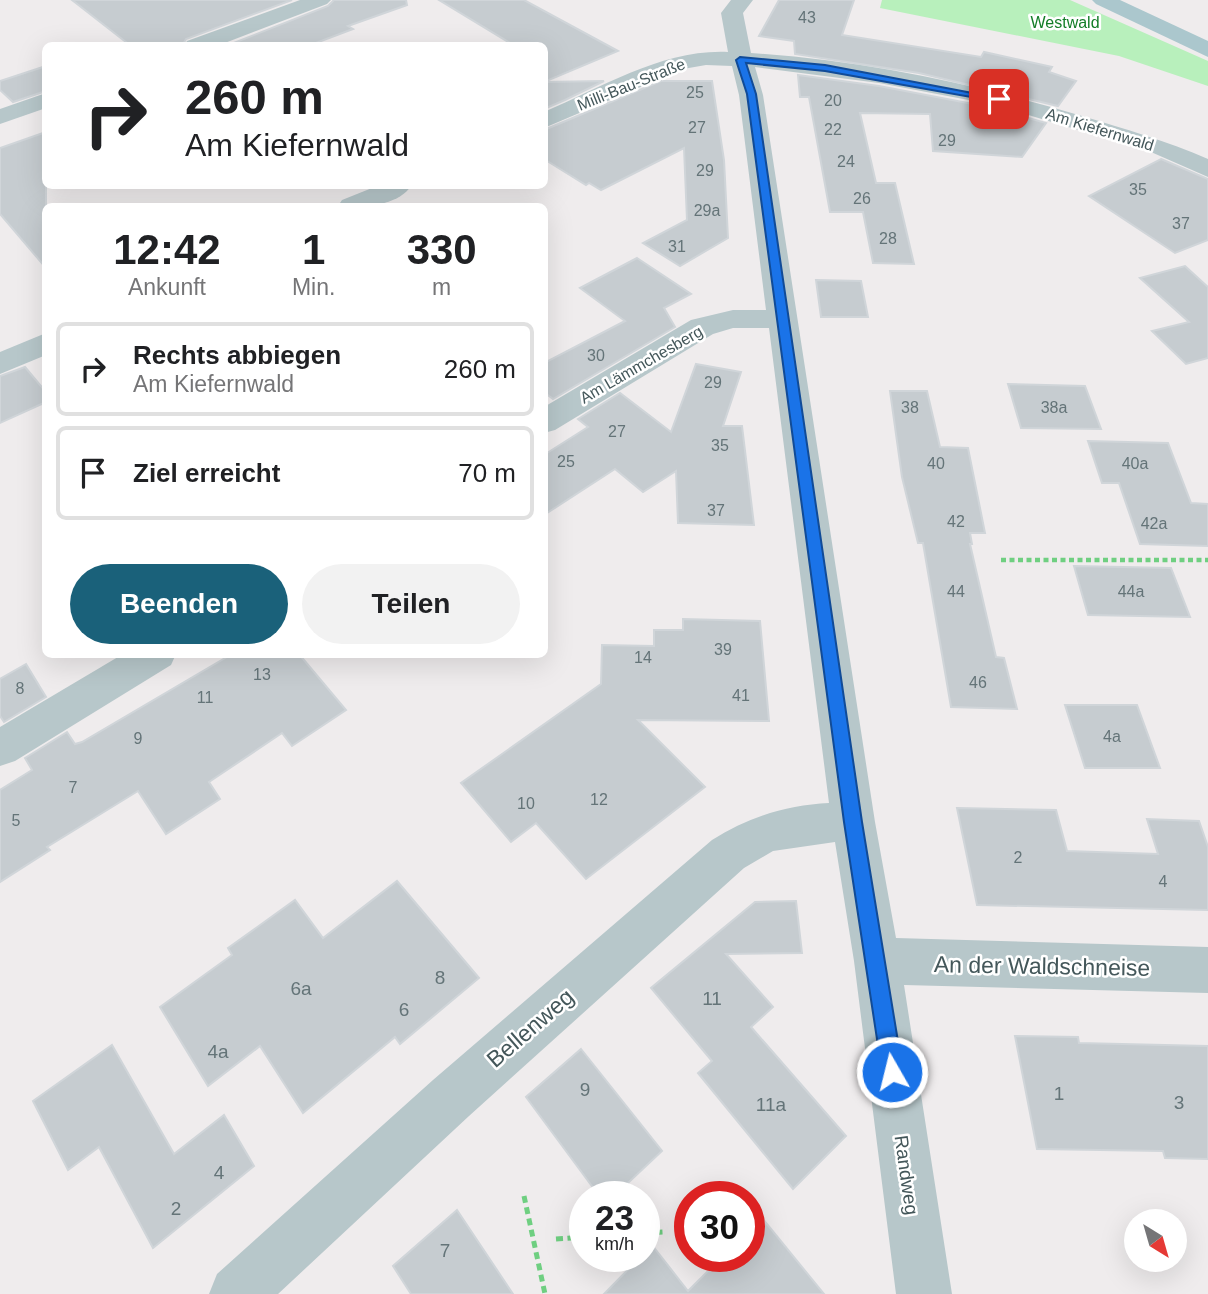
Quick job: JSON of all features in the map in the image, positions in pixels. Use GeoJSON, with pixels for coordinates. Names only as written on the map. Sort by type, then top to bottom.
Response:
{"type":"FeatureCollection","features":[{"type":"Feature","properties":{"kind":"main road"},"geometry":{"type":"LineString","coordinates":[[1103,0],[1208,50]]}},
{"type":"Feature","properties":{"kind":"main road"},"geometry":{"type":"LineString","coordinates":[[1146,0],[1208,29]]}},
{"type":"Feature","properties":{"kind":"street"},"geometry":{"type":"LineString","coordinates":[[206,42],[320,0]]}},
{"type":"Feature","properties":{"kind":"street"},"geometry":{"type":"LineString","coordinates":[[740,60],[731,18],[742,0]]}},
{"type":"Feature","properties":{"kind":"street","name":"Milli-Bau-Straße"},"geometry":{"type":"LineString","coordinates":[[548,119],[677,63],[706,58],[740,60]]}},
{"type":"Feature","properties":{"kind":"street","name":"Am Kiefernwald"},"geometry":{"type":"LineString","coordinates":[[740,60],[825,68],[999,99],[1160,147],[1208,169]]}},
{"type":"Feature","properties":{"kind":"street","name":"Randweg"},"geometry":{"type":"LineString","coordinates":[[740,60],[751,94],[853,822],[877,961],[924,1294]]}},
{"type":"Feature","properties":{"kind":"street"},"geometry":{"type":"LineString","coordinates":[[0,117],[42,101]]}},
{"type":"Feature","properties":{"kind":"street"},"geometry":{"type":"LineString","coordinates":[[358,203],[391,189]]}},
{"type":"Feature","properties":{"kind":"street","name":"Am Lämmchesberg"},"geometry":{"type":"LineString","coordinates":[[548,420],[702,327],[733,319],[783,319]]}},
{"type":"Feature","properties":{"kind":"street"},"geometry":{"type":"LineString","coordinates":[[0,364],[42,345]]}},
{"type":"Feature","properties":{"kind":"street"},"geometry":{"type":"LineString","coordinates":[[0,748],[150,658]]}},
{"type":"Feature","properties":{"kind":"street","name":"Bellenweg"},"geometry":{"type":"LineString","coordinates":[[237,1294],[461,1089],[728,854],[748,840],[784,827],[853,822]]}},
{"type":"Feature","properties":{"kind":"street","name":"An der Waldschneise"},"geometry":{"type":"LineString","coordinates":[[877,961],[1208,970]]}},
{"type":"Feature","properties":{"kind":"path"},"geometry":{"type":"LineString","coordinates":[[1001,560],[1208,560]]}},
{"type":"Feature","properties":{"kind":"path"},"geometry":{"type":"LineString","coordinates":[[524,1196],[545,1294]]}},
{"type":"Feature","properties":{"kind":"path"},"geometry":{"type":"LineString","coordinates":[[660,1232],[664,1232]]}},
{"type":"Feature","properties":{"kind":"path"},"geometry":{"type":"LineString","coordinates":[[556,1239],[569,1238]]}},
{"type":"Feature","properties":{"kind":"green space","name":"Westwald"},"geometry":{"type":"Polygon","coordinates":[[[882,0],[1070,0],[1208,61],[1208,86],[1119,56],[880,8],[882,0]]]}},
{"type":"Feature","properties":{"kind":"building"},"geometry":{"type":"Polygon","coordinates":[[[72,0],[292,0],[186,39],[184,42],[126,42],[72,0]]]}},
{"type":"Feature","properties":{"kind":"building"},"geometry":{"type":"Polygon","coordinates":[[[334,0],[406,0],[407,5],[348,26],[353,29],[319,42],[236,42],[328,6],[334,0]]]}},
{"type":"Feature","properties":{"kind":"building"},"geometry":{"type":"Polygon","coordinates":[[[439,0],[524,0],[618,51],[548,80],[548,42],[508,42],[439,0]]]}},
{"type":"Feature","properties":{"kind":"building"},"geometry":{"type":"Polygon","coordinates":[[[779,0],[854,0],[842,35],[981,57],[984,52],[1052,67],[1049,72],[1076,81],[1058,106],[919,73],[795,54],[794,41],[759,36],[779,0]]]}},
{"type":"Feature","properties":{"kind":"building"},"geometry":{"type":"Polygon","coordinates":[[[42,67],[42,92],[13,102],[0,90],[0,81],[42,67]]]}},
{"type":"Feature","properties":{"kind":"building"},"geometry":{"type":"Polygon","coordinates":[[[798,75],[879,86],[994,108],[1046,123],[1022,157],[933,151],[930,114],[860,113],[876,183],[895,183],[914,264],[873,263],[863,212],[830,212],[809,97],[800,97],[798,75]]]}},
{"type":"Feature","properties":{"kind":"building"},"geometry":{"type":"Polygon","coordinates":[[[604,81],[548,107],[548,82],[604,81]]]}},
{"type":"Feature","properties":{"kind":"building"},"geometry":{"type":"Polygon","coordinates":[[[661,81],[712,81],[724,160],[728,238],[680,266],[643,243],[687,220],[684,148],[601,190],[589,183],[586,185],[548,161],[548,128],[661,81]]]}},
{"type":"Feature","properties":{"kind":"building"},"geometry":{"type":"Polygon","coordinates":[[[42,133],[42,189],[46,189],[46,203],[42,203],[42,263],[0,214],[0,148],[42,133]]]}},
{"type":"Feature","properties":{"kind":"building"},"geometry":{"type":"Polygon","coordinates":[[[1161,159],[1208,179],[1208,240],[1175,253],[1089,196],[1161,159]]]}},
{"type":"Feature","properties":{"kind":"building"},"geometry":{"type":"Polygon","coordinates":[[[637,258],[691,294],[664,308],[675,327],[553,399],[548,395],[548,361],[625,321],[580,288],[637,258]]]}},
{"type":"Feature","properties":{"kind":"building"},"geometry":{"type":"Polygon","coordinates":[[[1185,266],[1208,287],[1208,358],[1186,364],[1152,331],[1189,322],[1140,278],[1185,266]]]}},
{"type":"Feature","properties":{"kind":"building"},"geometry":{"type":"Polygon","coordinates":[[[816,280],[861,281],[868,317],[821,317],[816,280]]]}},
{"type":"Feature","properties":{"kind":"building"},"geometry":{"type":"Polygon","coordinates":[[[696,364],[741,372],[723,426],[742,426],[754,525],[678,523],[676,471],[643,492],[615,469],[548,512],[548,452],[588,427],[578,419],[620,393],[671,432],[696,364]]]}},
{"type":"Feature","properties":{"kind":"building"},"geometry":{"type":"Polygon","coordinates":[[[25,367],[42,387],[42,404],[0,423],[0,376],[25,367]]]}},
{"type":"Feature","properties":{"kind":"building"},"geometry":{"type":"Polygon","coordinates":[[[1008,384],[1085,386],[1101,429],[1021,428],[1008,384]]]}},
{"type":"Feature","properties":{"kind":"building"},"geometry":{"type":"Polygon","coordinates":[[[890,391],[927,391],[940,447],[968,448],[985,533],[970,533],[970,544],[996,657],[1004,658],[1017,709],[951,707],[923,543],[918,543],[902,477],[890,391]]]}},
{"type":"Feature","properties":{"kind":"building"},"geometry":{"type":"Polygon","coordinates":[[[1088,441],[1168,443],[1191,503],[1208,504],[1208,546],[1140,544],[1119,483],[1102,483],[1088,441]]]}},
{"type":"Feature","properties":{"kind":"building"},"geometry":{"type":"Polygon","coordinates":[[[1074,566],[1171,568],[1190,617],[1088,615],[1074,566]]]}},
{"type":"Feature","properties":{"kind":"building"},"geometry":{"type":"Polygon","coordinates":[[[683,619],[760,621],[769,721],[638,720],[705,787],[586,879],[536,823],[511,842],[461,783],[601,684],[602,645],[654,646],[654,630],[683,630],[683,619]]]}},
{"type":"Feature","properties":{"kind":"building"},"geometry":{"type":"Polygon","coordinates":[[[225,658],[302,658],[346,710],[292,746],[282,733],[209,782],[220,799],[166,834],[138,791],[47,847],[50,850],[0,882],[0,790],[32,770],[25,758],[67,732],[75,744],[225,658]]]}},
{"type":"Feature","properties":{"kind":"building"},"geometry":{"type":"Polygon","coordinates":[[[26,664],[46,697],[4,722],[0,716],[0,679],[26,664]]]}},
{"type":"Feature","properties":{"kind":"building"},"geometry":{"type":"Polygon","coordinates":[[[1065,705],[1137,705],[1160,768],[1085,768],[1065,705]]]}},
{"type":"Feature","properties":{"kind":"building"},"geometry":{"type":"Polygon","coordinates":[[[957,808],[1056,810],[1067,851],[1158,854],[1147,819],[1199,821],[1208,847],[1208,910],[977,905],[957,808]]]}},
{"type":"Feature","properties":{"kind":"building"},"geometry":{"type":"Polygon","coordinates":[[[397,881],[479,978],[400,1044],[395,1037],[303,1113],[260,1046],[208,1086],[160,1007],[232,955],[228,948],[295,900],[323,938],[397,881]]]}},
{"type":"Feature","properties":{"kind":"building"},"geometry":{"type":"Polygon","coordinates":[[[796,901],[802,953],[726,954],[773,1007],[751,1027],[846,1136],[793,1189],[698,1073],[712,1061],[651,988],[755,902],[796,901]]]}},
{"type":"Feature","properties":{"kind":"building"},"geometry":{"type":"Polygon","coordinates":[[[1015,1036],[1078,1037],[1079,1043],[1208,1046],[1208,1159],[1165,1158],[1163,1151],[1037,1149],[1015,1036]]]}},
{"type":"Feature","properties":{"kind":"building"},"geometry":{"type":"Polygon","coordinates":[[[112,1045],[174,1154],[224,1115],[254,1166],[153,1248],[99,1147],[68,1170],[33,1101],[112,1045]]]}},
{"type":"Feature","properties":{"kind":"building"},"geometry":{"type":"Polygon","coordinates":[[[581,1049],[662,1151],[630,1181],[588,1181],[526,1097],[581,1049]]]}},
{"type":"Feature","properties":{"kind":"building"},"geometry":{"type":"Polygon","coordinates":[[[457,1210],[513,1294],[411,1294],[393,1266],[457,1210]]]}},
{"type":"Feature","properties":{"kind":"building"},"geometry":{"type":"Polygon","coordinates":[[[765,1222],[824,1294],[604,1294],[626,1272],[660,1272],[660,1255],[688,1291],[707,1272],[765,1272],[765,1222]]]}},
{"type":"Feature","properties":{"kind":"route"},"geometry":{"type":"LineString","coordinates":[[892,1072],[877,961],[853,822],[751,94],[740,60],[879,76],[999,99]]}}]}
